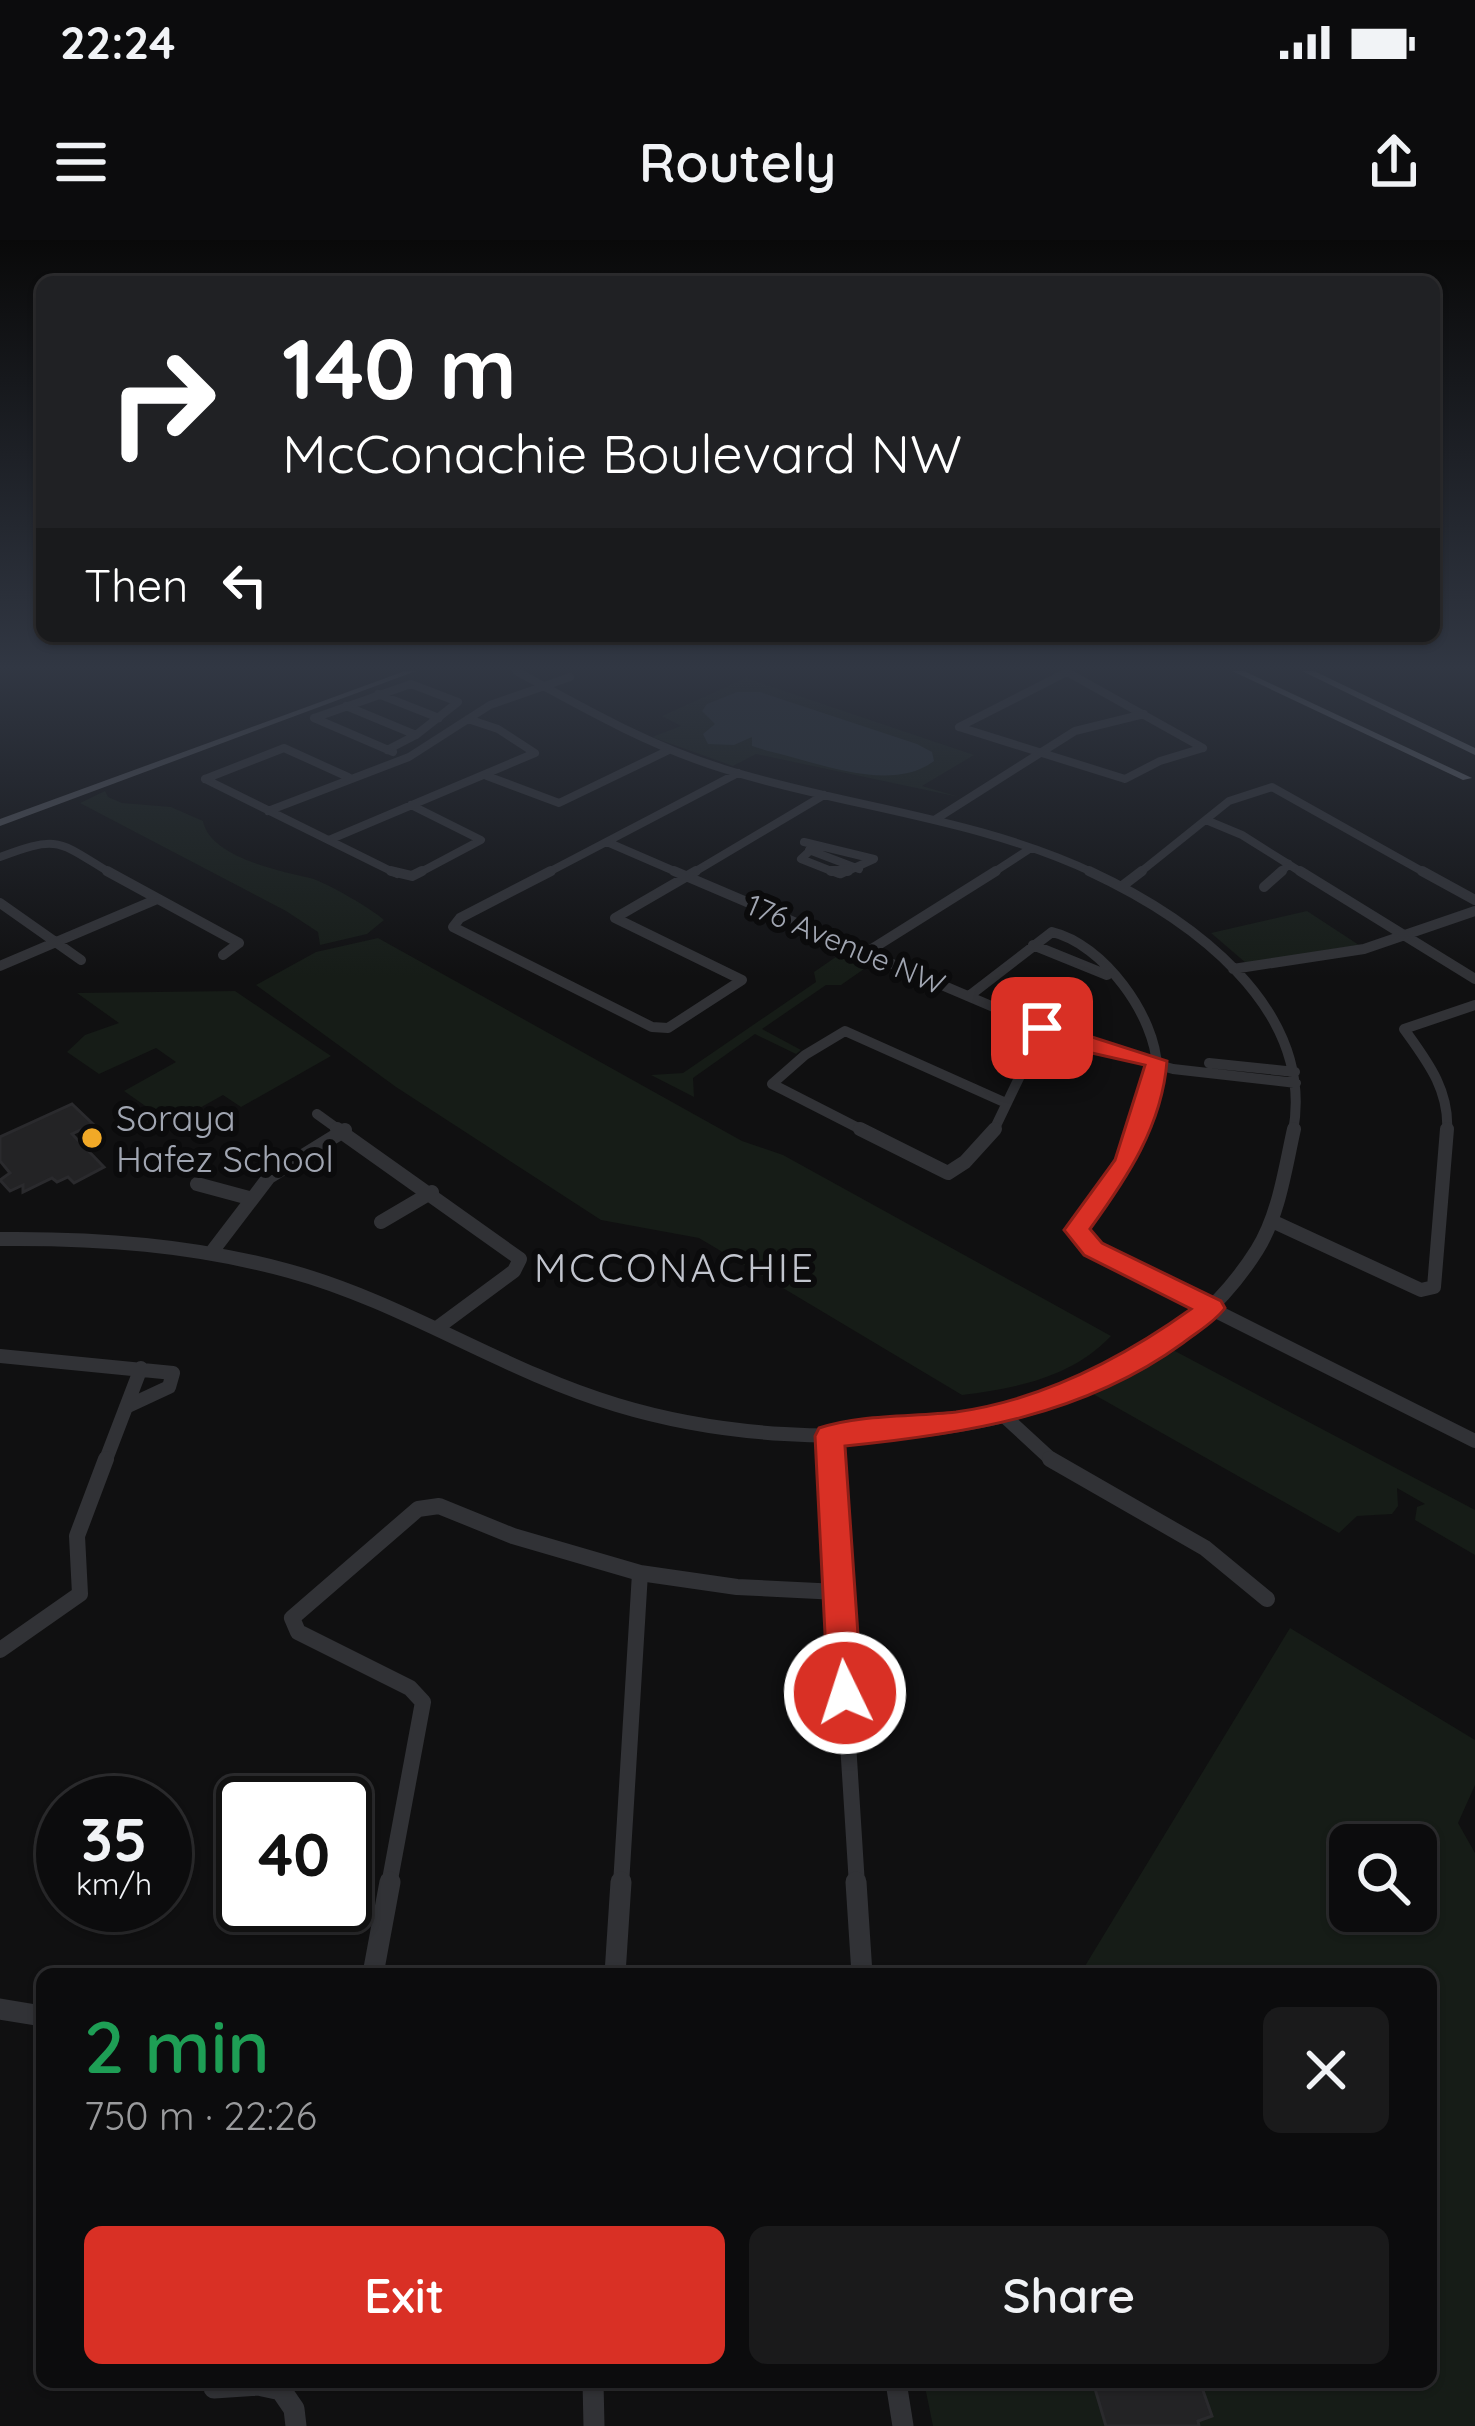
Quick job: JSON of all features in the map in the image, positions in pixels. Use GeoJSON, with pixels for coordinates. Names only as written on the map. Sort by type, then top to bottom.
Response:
{"type":"FeatureCollection","features":[{"type":"Feature","properties":{"kind":"main road"},"geometry":{"type":"LineString","coordinates":[[0,823],[133,773]]}},
{"type":"Feature","properties":{"kind":"street"},"geometry":{"type":"LineString","coordinates":[[220,773],[205,779],[406,877],[481,838],[411,805]]}},
{"type":"Feature","properties":{"kind":"street"},"geometry":{"type":"LineString","coordinates":[[339,773],[348,777]]}},
{"type":"Feature","properties":{"kind":"street"},"geometry":{"type":"LineString","coordinates":[[268,811],[360,773]]}},
{"type":"Feature","properties":{"kind":"street"},"geometry":{"type":"LineString","coordinates":[[329,840],[493,773]]}},
{"type":"Feature","properties":{"kind":"street"},"geometry":{"type":"LineString","coordinates":[[487,776],[556,803],[620,773]]}},
{"type":"Feature","properties":{"kind":"street"},"geometry":{"type":"LineString","coordinates":[[738,773],[452,925],[664,1029],[742,980],[615,918],[824,795]]}},
{"type":"Feature","properties":{"kind":"street"},"geometry":{"type":"LineString","coordinates":[[0,1239],[107,1240],[211,1253],[325,1281],[552,1381],[650,1414],[741,1429],[829,1436],[922,1428],[1002,1414],[1117,1372],[1211,1308],[1254,1256],[1271,1221],[1298,1109],[1295,1078],[1276,1032],[1233,969],[1185,923],[1121,886],[936,819],[738,773]]}},
{"type":"Feature","properties":{"kind":"street"},"geometry":{"type":"LineString","coordinates":[[936,819],[1008,773]]}},
{"type":"Feature","properties":{"kind":"street"},"geometry":{"type":"LineString","coordinates":[[1105,773],[1125,779],[1137,773]]}},
{"type":"Feature","properties":{"kind":"street"},"geometry":{"type":"LineString","coordinates":[[1121,886],[1235,798],[1272,787],[1475,900]]}},
{"type":"Feature","properties":{"kind":"street"},"geometry":{"type":"LineString","coordinates":[[1206,820],[1289,864],[1475,979]]}},
{"type":"Feature","properties":{"kind":"street"},"geometry":{"type":"LineString","coordinates":[[772,829],[859,869],[874,859],[826,844],[805,844]]}},
{"type":"Feature","properties":{"kind":"street"},"geometry":{"type":"LineString","coordinates":[[0,856],[48,839],[239,943],[224,956]]}},
{"type":"Feature","properties":{"kind":"street","name":"176 Avenue NW"},"geometry":{"type":"LineString","coordinates":[[607,842],[1091,1046],[1173,1069],[1295,1078]]}},
{"type":"Feature","properties":{"kind":"street"},"geometry":{"type":"LineString","coordinates":[[867,952],[1028,850]]}},
{"type":"Feature","properties":{"kind":"street"},"geometry":{"type":"LineString","coordinates":[[1264,886],[1289,864]]}},
{"type":"Feature","properties":{"kind":"street"},"geometry":{"type":"LineString","coordinates":[[0,967],[155,900]]}},
{"type":"Feature","properties":{"kind":"street"},"geometry":{"type":"LineString","coordinates":[[0,903],[81,960]]}},
{"type":"Feature","properties":{"kind":"street"},"geometry":{"type":"LineString","coordinates":[[1233,969],[1337,955],[1475,911]]}},
{"type":"Feature","properties":{"kind":"street"},"geometry":{"type":"LineString","coordinates":[[969,996],[1057,932],[1085,949],[1116,979],[1156,1061],[1155,1080],[1127,1162],[1077,1230],[1080,1238],[1093,1249],[1475,1441]]}},
{"type":"Feature","properties":{"kind":"street"},"geometry":{"type":"LineString","coordinates":[[1034,946],[1116,979]]}},
{"type":"Feature","properties":{"kind":"street"},"geometry":{"type":"LineString","coordinates":[[1271,1221],[1421,1290],[1434,1287],[1448,1113],[1437,1076],[1404,1029],[1475,1005]]}},
{"type":"Feature","properties":{"kind":"street"},"geometry":{"type":"LineString","coordinates":[[1006,1103],[854,1033],[838,1032],[772,1081],[777,1089],[947,1173],[984,1143],[1006,1103],[1042,1028]]}},
{"type":"Feature","properties":{"kind":"street"},"geometry":{"type":"LineString","coordinates":[[317,1114],[520,1259],[514,1270],[437,1328]]}},
{"type":"Feature","properties":{"kind":"street"},"geometry":{"type":"LineString","coordinates":[[211,1253],[249,1198],[280,1168],[345,1130]]}},
{"type":"Feature","properties":{"kind":"street"},"geometry":{"type":"LineString","coordinates":[[197,1184],[249,1198]]}},
{"type":"Feature","properties":{"kind":"street"},"geometry":{"type":"LineString","coordinates":[[381,1222],[431,1192]]}},
{"type":"Feature","properties":{"kind":"street"},"geometry":{"type":"LineString","coordinates":[[0,1356],[173,1372],[169,1388],[126,1407]]}},
{"type":"Feature","properties":{"kind":"street"},"geometry":{"type":"LineString","coordinates":[[0,1650],[80,1594],[77,1536],[141,1368]]}},
{"type":"Feature","properties":{"kind":"street"},"geometry":{"type":"LineString","coordinates":[[1002,1414],[1033,1445],[1232,1568],[1267,1599]]}},
{"type":"Feature","properties":{"kind":"street"},"geometry":{"type":"LineString","coordinates":[[829,1436],[862,1968]]}},
{"type":"Feature","properties":{"kind":"street"},"geometry":{"type":"LineString","coordinates":[[374,1968],[423,1702],[410,1688],[298,1632],[292,1618],[404,1519],[431,1504],[513,1537],[640,1574],[765,1590],[838,1592]]}},
{"type":"Feature","properties":{"kind":"street"},"geometry":{"type":"LineString","coordinates":[[615,1968],[640,1574]]}},
{"type":"Feature","properties":{"kind":"street"},"geometry":{"type":"LineString","coordinates":[[0,2009],[36,2014]]}},
{"type":"Feature","properties":{"kind":"street"},"geometry":{"type":"LineString","coordinates":[[280,2388],[296,2406],[296,2426]]}},
{"type":"Feature","properties":{"kind":"street"},"geometry":{"type":"LineString","coordinates":[[593,2388],[594,2426]]}},
{"type":"Feature","properties":{"kind":"street"},"geometry":{"type":"LineString","coordinates":[[897,2388],[903,2426]]}},
{"type":"Feature","properties":{"kind":"shaded area"},"geometry":{"type":"Polygon","coordinates":[[[846,773],[944,773],[922,786],[959,797],[846,773]]]}},
{"type":"Feature","properties":{"kind":"shaded area"},"geometry":{"type":"Polygon","coordinates":[[[105,791],[122,803],[171,807],[203,821],[208,833],[232,853],[317,880],[384,920],[367,934],[320,945],[318,932],[286,911],[80,803],[105,791]]]}},
{"type":"Feature","properties":{"kind":"shaded area"},"geometry":{"type":"Polygon","coordinates":[[[1307,911],[1359,945],[1246,963],[1211,933],[1307,911]]]}},
{"type":"Feature","properties":{"kind":"shaded area"},"geometry":{"type":"Polygon","coordinates":[[[378,938],[742,1141],[783,1155],[1111,1336],[1061,1371],[962,1395],[699,1238],[601,1220],[396,1087],[256,985],[316,952],[378,938]]]}},
{"type":"Feature","properties":{"kind":"shaded area"},"geometry":{"type":"Polygon","coordinates":[[[846,950],[874,962],[841,985],[826,985],[762,1029],[801,1050],[796,1054],[755,1034],[693,1078],[694,1097],[651,1075],[683,1073],[816,982],[814,972],[846,950]]]}},
{"type":"Feature","properties":{"kind":"shaded area"},"geometry":{"type":"Polygon","coordinates":[[[235,991],[331,1056],[241,1107],[223,1095],[171,1124],[124,1091],[176,1062],[156,1048],[99,1074],[67,1052],[85,1035],[119,1023],[77,993],[235,991]]]}},
{"type":"Feature","properties":{"kind":"shaded area"},"geometry":{"type":"Polygon","coordinates":[[[1173,1350],[1475,1510],[1475,1555],[1415,1520],[1417,1507],[1425,1504],[1397,1488],[1398,1506],[1392,1514],[1357,1516],[1339,1533],[1093,1394],[1173,1350]]]}},
{"type":"Feature","properties":{"kind":"shaded area"},"geometry":{"type":"Polygon","coordinates":[[[1290,1628],[1475,1740],[1475,1785],[1458,1823],[1475,1853],[1475,2426],[933,2426],[925,2388],[1437,2388],[1437,1968],[1084,1968],[1290,1628]]]}},
{"type":"Feature","properties":{"kind":"building","name":"Soraya Hafez School"},"geometry":{"type":"Polygon","coordinates":[[[72,1104],[93,1124],[72,1134],[104,1167],[74,1183],[68,1177],[57,1182],[52,1178],[23,1192],[23,1185],[10,1191],[0,1180],[10,1173],[0,1161],[0,1137],[72,1104]]]}},
{"type":"Feature","properties":{"kind":"building"},"geometry":{"type":"Polygon","coordinates":[[[1095,2388],[1202,2388],[1212,2416],[1198,2421],[1199,2426],[1106,2426],[1095,2388]]]}},
{"type":"Feature","properties":{"kind":"place","name":"Soraya Hafez School"},"geometry":{"type":"Point","coordinates":[92,1138]}},
{"type":"Feature","properties":{"kind":"district","name":"MCCONACHIE"},"geometry":{"type":"Point","coordinates":[675,1267]}},
{"type":"Feature","properties":{"kind":"route"},"geometry":{"type":"LineString","coordinates":[[845,1693],[829,1436],[962,1423],[1038,1404],[1140,1360],[1211,1308],[1093,1249],[1077,1230],[1127,1162],[1155,1080],[1156,1061],[1091,1046],[1042,1028]]}}]}
